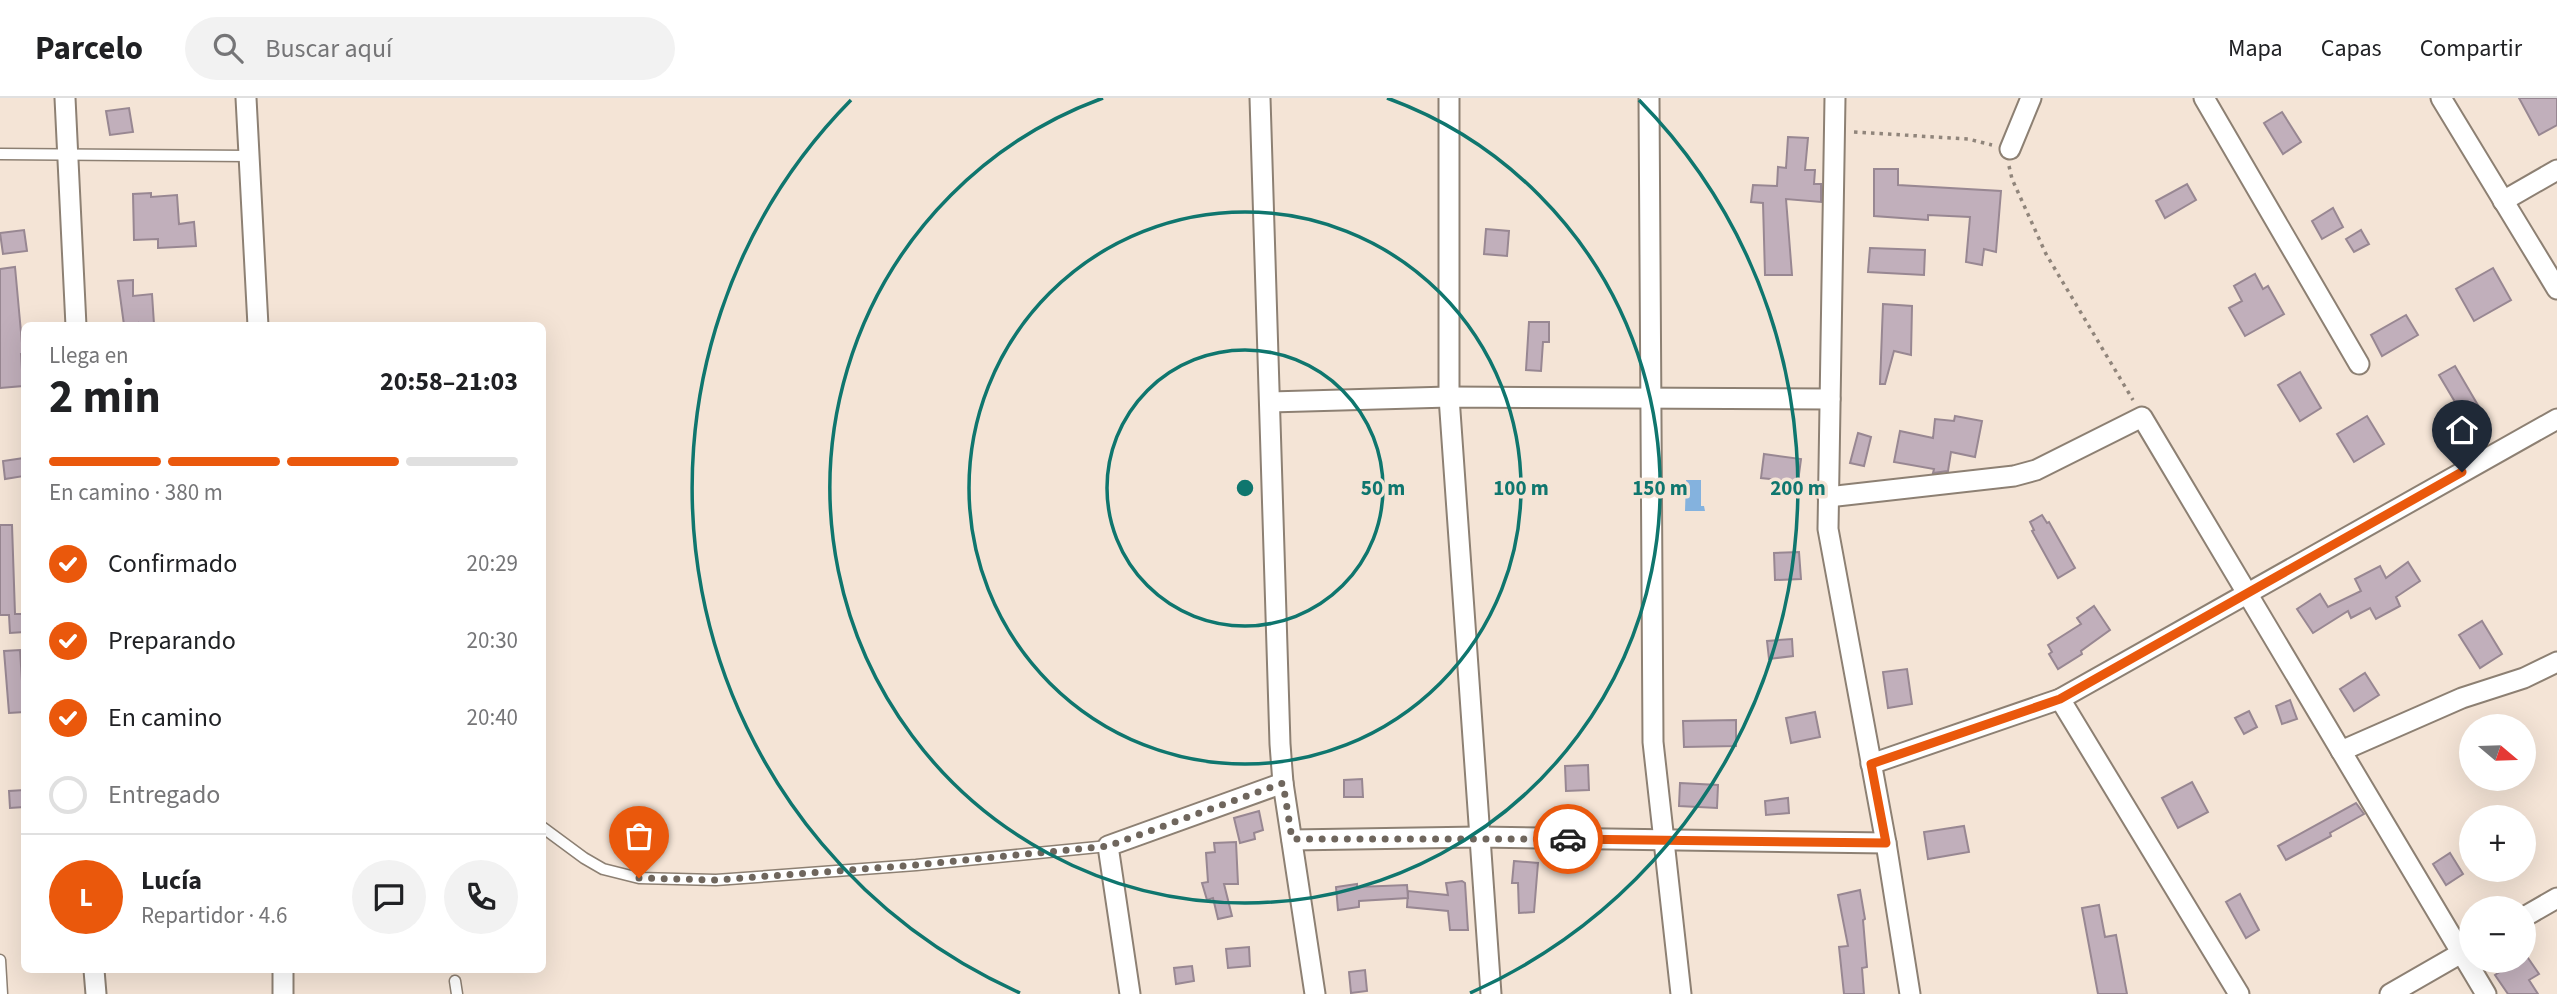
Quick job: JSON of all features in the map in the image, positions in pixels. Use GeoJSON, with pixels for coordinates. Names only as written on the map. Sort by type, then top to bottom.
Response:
{"type":"FeatureCollection","features":[{"type":"Feature","properties":{"kind":"street"},"geometry":{"type":"LineString","coordinates":[[52,98],[62,155],[76,322]]}},
{"type":"Feature","properties":{"kind":"street"},"geometry":{"type":"LineString","coordinates":[[63,322],[62,155],[65,98]]}},
{"type":"Feature","properties":{"kind":"street"},"geometry":{"type":"LineString","coordinates":[[246,98],[258,322]]}},
{"type":"Feature","properties":{"kind":"street"},"geometry":{"type":"LineString","coordinates":[[1260,98],[1283,783],[1312,993]]}},
{"type":"Feature","properties":{"kind":"street"},"geometry":{"type":"LineString","coordinates":[[1449,98],[1449,397],[1491,994]]}},
{"type":"Feature","properties":{"kind":"street"},"geometry":{"type":"LineString","coordinates":[[1649,98],[1653,742],[1681,994]]}},
{"type":"Feature","properties":{"kind":"street"},"geometry":{"type":"LineString","coordinates":[[1835,98],[1828,529],[1886,843],[1910,994]]}},
{"type":"Feature","properties":{"kind":"street"},"geometry":{"type":"LineString","coordinates":[[2010,149],[2031,98]]}},
{"type":"Feature","properties":{"kind":"street"},"geometry":{"type":"LineString","coordinates":[[2204,98],[2359,364]]}},
{"type":"Feature","properties":{"kind":"street"},"geometry":{"type":"LineString","coordinates":[[2441,98],[2557,289]]}},
{"type":"Feature","properties":{"kind":"street"},"geometry":{"type":"LineString","coordinates":[[2503,201],[2557,170]]}},
{"type":"Feature","properties":{"kind":"street"},"geometry":{"type":"LineString","coordinates":[[1270,402],[1449,397],[1830,399]]}},
{"type":"Feature","properties":{"kind":"street"},"geometry":{"type":"LineString","coordinates":[[1828,497],[2014,476],[2036,470],[2142,416],[2341,751],[2459,939]]}},
{"type":"Feature","properties":{"kind":"street"},"geometry":{"type":"LineString","coordinates":[[1871,764],[2060,699],[2557,419]]}},
{"type":"Feature","properties":{"kind":"street"},"geometry":{"type":"LineString","coordinates":[[2341,751],[2462,698],[2524,678],[2557,662]]}},
{"type":"Feature","properties":{"kind":"street"},"geometry":{"type":"LineString","coordinates":[[2060,699],[2239,994]]}},
{"type":"Feature","properties":{"kind":"street"},"geometry":{"type":"LineString","coordinates":[[1130,994],[1108,846],[1283,783]]}},
{"type":"Feature","properties":{"kind":"street"},"geometry":{"type":"LineString","coordinates":[[1292,839],[1479,838],[1886,843]]}},
{"type":"Feature","properties":{"kind":"street"},"geometry":{"type":"LineString","coordinates":[[2536,910],[2557,898]]}},
{"type":"Feature","properties":{"kind":"street"},"geometry":{"type":"LineString","coordinates":[[2390,994],[2459,954]]}},
{"type":"Feature","properties":{"kind":"street"},"geometry":{"type":"LineString","coordinates":[[94,973],[96,994]]}},
{"type":"Feature","properties":{"kind":"street"},"geometry":{"type":"LineString","coordinates":[[108,973],[109,994]]}},
{"type":"Feature","properties":{"kind":"street"},"geometry":{"type":"LineString","coordinates":[[283,973],[283,994]]}},
{"type":"Feature","properties":{"kind":"street"},"geometry":{"type":"LineString","coordinates":[[2476,973],[2486,994]]}},
{"type":"Feature","properties":{"kind":"lane"},"geometry":{"type":"LineString","coordinates":[[0,155],[249,156]]}},
{"type":"Feature","properties":{"kind":"lane"},"geometry":{"type":"LineString","coordinates":[[546,830],[603,869],[639,878],[716,880],[916,865],[1108,846]]}},
{"type":"Feature","properties":{"kind":"lane"},"geometry":{"type":"LineString","coordinates":[[0,960],[2,994]]}},
{"type":"Feature","properties":{"kind":"lane"},"geometry":{"type":"LineString","coordinates":[[455,981],[457,994]]}},
{"type":"Feature","properties":{"kind":"path"},"geometry":{"type":"LineString","coordinates":[[1834,131],[1968,139],[2010,149],[2012,179],[2046,254],[2142,416]]}},
{"type":"Feature","properties":{"kind":"water"},"geometry":{"type":"Polygon","coordinates":[[[1686,480],[1701,480],[1701,506],[1704,506],[1705,511],[1685,511],[1686,480]]]}},
{"type":"Feature","properties":{"kind":"building"},"geometry":{"type":"Polygon","coordinates":[[[2519,98],[2557,98],[2557,125],[2539,135],[2519,98]]]}},
{"type":"Feature","properties":{"kind":"building"},"geometry":{"type":"Polygon","coordinates":[[[129,108],[133,132],[110,135],[106,111],[129,108]]]}},
{"type":"Feature","properties":{"kind":"building"},"geometry":{"type":"Polygon","coordinates":[[[2282,112],[2301,142],[2283,154],[2264,123],[2282,112]]]}},
{"type":"Feature","properties":{"kind":"building"},"geometry":{"type":"Polygon","coordinates":[[[1788,137],[1808,138],[1805,170],[1815,170],[1814,184],[1821,184],[1821,202],[1786,199],[1792,275],[1765,275],[1763,203],[1751,202],[1753,185],[1777,186],[1778,167],[1786,168],[1788,137]]]}},
{"type":"Feature","properties":{"kind":"building"},"geometry":{"type":"Polygon","coordinates":[[[1874,169],[1898,169],[1898,185],[2001,191],[1996,252],[1984,249],[1982,265],[1966,262],[1970,217],[1928,215],[1928,220],[1874,216],[1874,169]]]}},
{"type":"Feature","properties":{"kind":"building"},"geometry":{"type":"Polygon","coordinates":[[[2187,184],[2196,200],[2165,218],[2156,201],[2187,184]]]}},
{"type":"Feature","properties":{"kind":"building"},"geometry":{"type":"Polygon","coordinates":[[[151,193],[151,197],[177,195],[179,224],[194,222],[196,246],[158,248],[158,239],[134,240],[133,194],[151,193]]]}},
{"type":"Feature","properties":{"kind":"building"},"geometry":{"type":"Polygon","coordinates":[[[2333,208],[2343,227],[2322,239],[2312,221],[2333,208]]]}},
{"type":"Feature","properties":{"kind":"building"},"geometry":{"type":"Polygon","coordinates":[[[1486,229],[1509,231],[1507,256],[1484,254],[1486,229]]]}},
{"type":"Feature","properties":{"kind":"building"},"geometry":{"type":"Polygon","coordinates":[[[24,230],[27,251],[3,254],[0,233],[24,230]]]}},
{"type":"Feature","properties":{"kind":"building"},"geometry":{"type":"Polygon","coordinates":[[[2361,230],[2369,244],[2354,252],[2346,239],[2361,230]]]}},
{"type":"Feature","properties":{"kind":"building"},"geometry":{"type":"Polygon","coordinates":[[[1870,248],[1925,250],[1924,275],[1868,272],[1870,248]]]}},
{"type":"Feature","properties":{"kind":"building"},"geometry":{"type":"Polygon","coordinates":[[[15,267],[21,332],[21,386],[0,388],[0,269],[15,267]]]}},
{"type":"Feature","properties":{"kind":"building"},"geometry":{"type":"Polygon","coordinates":[[[2493,268],[2511,300],[2474,321],[2456,289],[2493,268]]]}},
{"type":"Feature","properties":{"kind":"building"},"geometry":{"type":"Polygon","coordinates":[[[2255,274],[2263,289],[2268,286],[2284,314],[2245,336],[2229,308],[2242,301],[2234,286],[2255,274]]]}},
{"type":"Feature","properties":{"kind":"building"},"geometry":{"type":"Polygon","coordinates":[[[133,280],[133,296],[152,294],[154,322],[124,322],[118,281],[133,280]]]}},
{"type":"Feature","properties":{"kind":"building"},"geometry":{"type":"Polygon","coordinates":[[[1883,304],[1912,306],[1911,355],[1894,351],[1885,384],[1880,384],[1883,304]]]}},
{"type":"Feature","properties":{"kind":"building"},"geometry":{"type":"Polygon","coordinates":[[[2406,315],[2418,335],[2382,356],[2371,335],[2406,315]]]}},
{"type":"Feature","properties":{"kind":"building"},"geometry":{"type":"Polygon","coordinates":[[[1529,322],[1549,322],[1549,342],[1543,342],[1541,371],[1526,370],[1529,322]]]}},
{"type":"Feature","properties":{"kind":"building"},"geometry":{"type":"Polygon","coordinates":[[[2455,366],[2479,407],[2464,417],[2439,375],[2455,366]]]}},
{"type":"Feature","properties":{"kind":"building"},"geometry":{"type":"Polygon","coordinates":[[[2300,372],[2321,408],[2300,421],[2278,385],[2300,372]]]}},
{"type":"Feature","properties":{"kind":"building"},"geometry":{"type":"Polygon","coordinates":[[[1955,416],[1982,421],[1975,457],[1951,452],[1948,471],[1933,473],[1934,469],[1894,462],[1900,431],[1933,438],[1935,419],[1954,421],[1955,416]]]}},
{"type":"Feature","properties":{"kind":"building"},"geometry":{"type":"Polygon","coordinates":[[[2367,416],[2384,444],[2354,462],[2337,434],[2367,416]]]}},
{"type":"Feature","properties":{"kind":"building"},"geometry":{"type":"Polygon","coordinates":[[[1858,433],[1871,437],[1864,466],[1850,463],[1858,433]]]}},
{"type":"Feature","properties":{"kind":"building"},"geometry":{"type":"Polygon","coordinates":[[[1764,454],[1801,459],[1798,482],[1761,478],[1764,454]]]}},
{"type":"Feature","properties":{"kind":"building"},"geometry":{"type":"Polygon","coordinates":[[[21,458],[21,476],[5,479],[3,461],[21,458]]]}},
{"type":"Feature","properties":{"kind":"building"},"geometry":{"type":"Polygon","coordinates":[[[2042,515],[2047,523],[2049,522],[2075,568],[2058,578],[2032,531],[2034,530],[2030,522],[2042,515]]]}},
{"type":"Feature","properties":{"kind":"building"},"geometry":{"type":"Polygon","coordinates":[[[0,525],[12,525],[15,614],[21,614],[21,632],[10,633],[9,615],[0,615],[0,525]]]}},
{"type":"Feature","properties":{"kind":"building"},"geometry":{"type":"Polygon","coordinates":[[[1799,552],[1801,579],[1775,580],[1774,553],[1799,552]]]}},
{"type":"Feature","properties":{"kind":"building"},"geometry":{"type":"Polygon","coordinates":[[[2408,562],[2420,581],[2396,597],[2400,606],[2376,619],[2370,608],[2351,618],[2348,611],[2313,633],[2297,609],[2320,594],[2328,607],[2361,591],[2355,579],[2380,566],[2386,578],[2408,562]]]}},
{"type":"Feature","properties":{"kind":"building"},"geometry":{"type":"Polygon","coordinates":[[[2094,606],[2110,630],[2081,651],[2082,654],[2058,669],[2049,654],[2052,652],[2048,645],[2081,624],[2077,618],[2094,606]]]}},
{"type":"Feature","properties":{"kind":"building"},"geometry":{"type":"Polygon","coordinates":[[[2482,621],[2502,654],[2480,668],[2459,635],[2482,621]]]}},
{"type":"Feature","properties":{"kind":"building"},"geometry":{"type":"Polygon","coordinates":[[[1792,639],[1793,656],[1769,659],[1767,641],[1792,639]]]}},
{"type":"Feature","properties":{"kind":"building"},"geometry":{"type":"Polygon","coordinates":[[[20,650],[21,712],[9,713],[4,651],[20,650]]]}},
{"type":"Feature","properties":{"kind":"building"},"geometry":{"type":"Polygon","coordinates":[[[1907,669],[1912,704],[1888,708],[1883,672],[1907,669]]]}},
{"type":"Feature","properties":{"kind":"building"},"geometry":{"type":"Polygon","coordinates":[[[2365,673],[2379,695],[2354,711],[2340,689],[2365,673]]]}},
{"type":"Feature","properties":{"kind":"building"},"geometry":{"type":"Polygon","coordinates":[[[2290,700],[2297,719],[2282,724],[2276,706],[2290,700]]]}},
{"type":"Feature","properties":{"kind":"building"},"geometry":{"type":"Polygon","coordinates":[[[2249,711],[2257,727],[2244,734],[2235,718],[2249,711]]]}},
{"type":"Feature","properties":{"kind":"building"},"geometry":{"type":"Polygon","coordinates":[[[1815,712],[1820,737],[1791,743],[1786,718],[1815,712]]]}},
{"type":"Feature","properties":{"kind":"building"},"geometry":{"type":"Polygon","coordinates":[[[1736,720],[1736,746],[1684,747],[1683,721],[1736,720]]]}},
{"type":"Feature","properties":{"kind":"building"},"geometry":{"type":"Polygon","coordinates":[[[1588,765],[1589,790],[1566,791],[1565,766],[1588,765]]]}},
{"type":"Feature","properties":{"kind":"building"},"geometry":{"type":"Polygon","coordinates":[[[1362,779],[1363,797],[1344,797],[1344,780],[1362,779]]]}},
{"type":"Feature","properties":{"kind":"building"},"geometry":{"type":"Polygon","coordinates":[[[2192,782],[2208,812],[2178,828],[2162,798],[2192,782]]]}},
{"type":"Feature","properties":{"kind":"building"},"geometry":{"type":"Polygon","coordinates":[[[1680,783],[1718,785],[1717,808],[1679,806],[1680,783]]]}},
{"type":"Feature","properties":{"kind":"building"},"geometry":{"type":"Polygon","coordinates":[[[21,790],[21,807],[10,808],[9,791],[21,790]]]}},
{"type":"Feature","properties":{"kind":"building"},"geometry":{"type":"Polygon","coordinates":[[[1788,798],[1789,813],[1766,815],[1765,801],[1788,798]]]}},
{"type":"Feature","properties":{"kind":"building"},"geometry":{"type":"Polygon","coordinates":[[[2356,803],[2364,814],[2330,833],[2331,836],[2286,860],[2278,846],[2356,803]]]}},
{"type":"Feature","properties":{"kind":"building"},"geometry":{"type":"Polygon","coordinates":[[[1259,811],[1263,830],[1254,833],[1255,839],[1240,843],[1234,818],[1259,811]]]}},
{"type":"Feature","properties":{"kind":"building"},"geometry":{"type":"Polygon","coordinates":[[[1964,826],[1969,852],[1928,859],[1924,832],[1964,826]]]}},
{"type":"Feature","properties":{"kind":"building"},"geometry":{"type":"Polygon","coordinates":[[[1236,842],[1238,884],[1224,884],[1232,916],[1218,919],[1213,898],[1207,900],[1202,883],[1208,882],[1206,853],[1215,852],[1214,843],[1236,842]]]}},
{"type":"Feature","properties":{"kind":"building"},"geometry":{"type":"Polygon","coordinates":[[[2450,853],[2459,868],[2459,877],[2446,885],[2433,864],[2450,853]]]}},
{"type":"Feature","properties":{"kind":"building"},"geometry":{"type":"Polygon","coordinates":[[[1514,861],[1538,863],[1534,912],[1519,913],[1518,883],[1512,883],[1514,861]]]}},
{"type":"Feature","properties":{"kind":"building"},"geometry":{"type":"Polygon","coordinates":[[[1446,883],[1465,883],[1468,930],[1450,930],[1448,911],[1407,907],[1408,891],[1448,895],[1446,883]]]}},
{"type":"Feature","properties":{"kind":"building"},"geometry":{"type":"Polygon","coordinates":[[[1357,884],[1357,887],[1407,885],[1408,898],[1359,901],[1359,907],[1338,910],[1336,887],[1357,884]]]}},
{"type":"Feature","properties":{"kind":"building"},"geometry":{"type":"Polygon","coordinates":[[[1860,890],[1865,919],[1867,967],[1862,968],[1864,994],[1844,994],[1839,947],[1848,946],[1838,895],[1860,890]]]}},
{"type":"Feature","properties":{"kind":"building"},"geometry":{"type":"Polygon","coordinates":[[[2240,894],[2259,930],[2246,938],[2226,902],[2240,894]]]}},
{"type":"Feature","properties":{"kind":"building"},"geometry":{"type":"Polygon","coordinates":[[[2099,905],[2105,937],[2116,935],[2127,994],[2098,994],[2082,908],[2099,905]]]}},
{"type":"Feature","properties":{"kind":"building"},"geometry":{"type":"Polygon","coordinates":[[[1249,947],[1250,966],[1228,968],[1226,949],[1249,947]]]}},
{"type":"Feature","properties":{"kind":"building"},"geometry":{"type":"Polygon","coordinates":[[[1192,966],[1194,981],[1176,984],[1174,968],[1192,966]]]}},
{"type":"Feature","properties":{"kind":"building"},"geometry":{"type":"Polygon","coordinates":[[[1365,970],[1367,991],[1351,993],[1349,972],[1365,970]]]}},
{"type":"Feature","properties":{"kind":"building"},"geometry":{"type":"Polygon","coordinates":[[[2536,970],[2539,974],[2529,980],[2538,994],[2508,994],[2495,975],[2536,973],[2536,970]]]}},
{"type":"Feature","properties":{"kind":"way so far"},"geometry":{"type":"LineString","coordinates":[[639,878],[716,880],[916,865],[1108,846],[1283,783],[1292,839],[1568,839]]}},
{"type":"Feature","properties":{"kind":"route"},"geometry":{"type":"LineString","coordinates":[[1568,839],[1886,843],[1871,764],[2060,699],[2462,472]]}}]}
